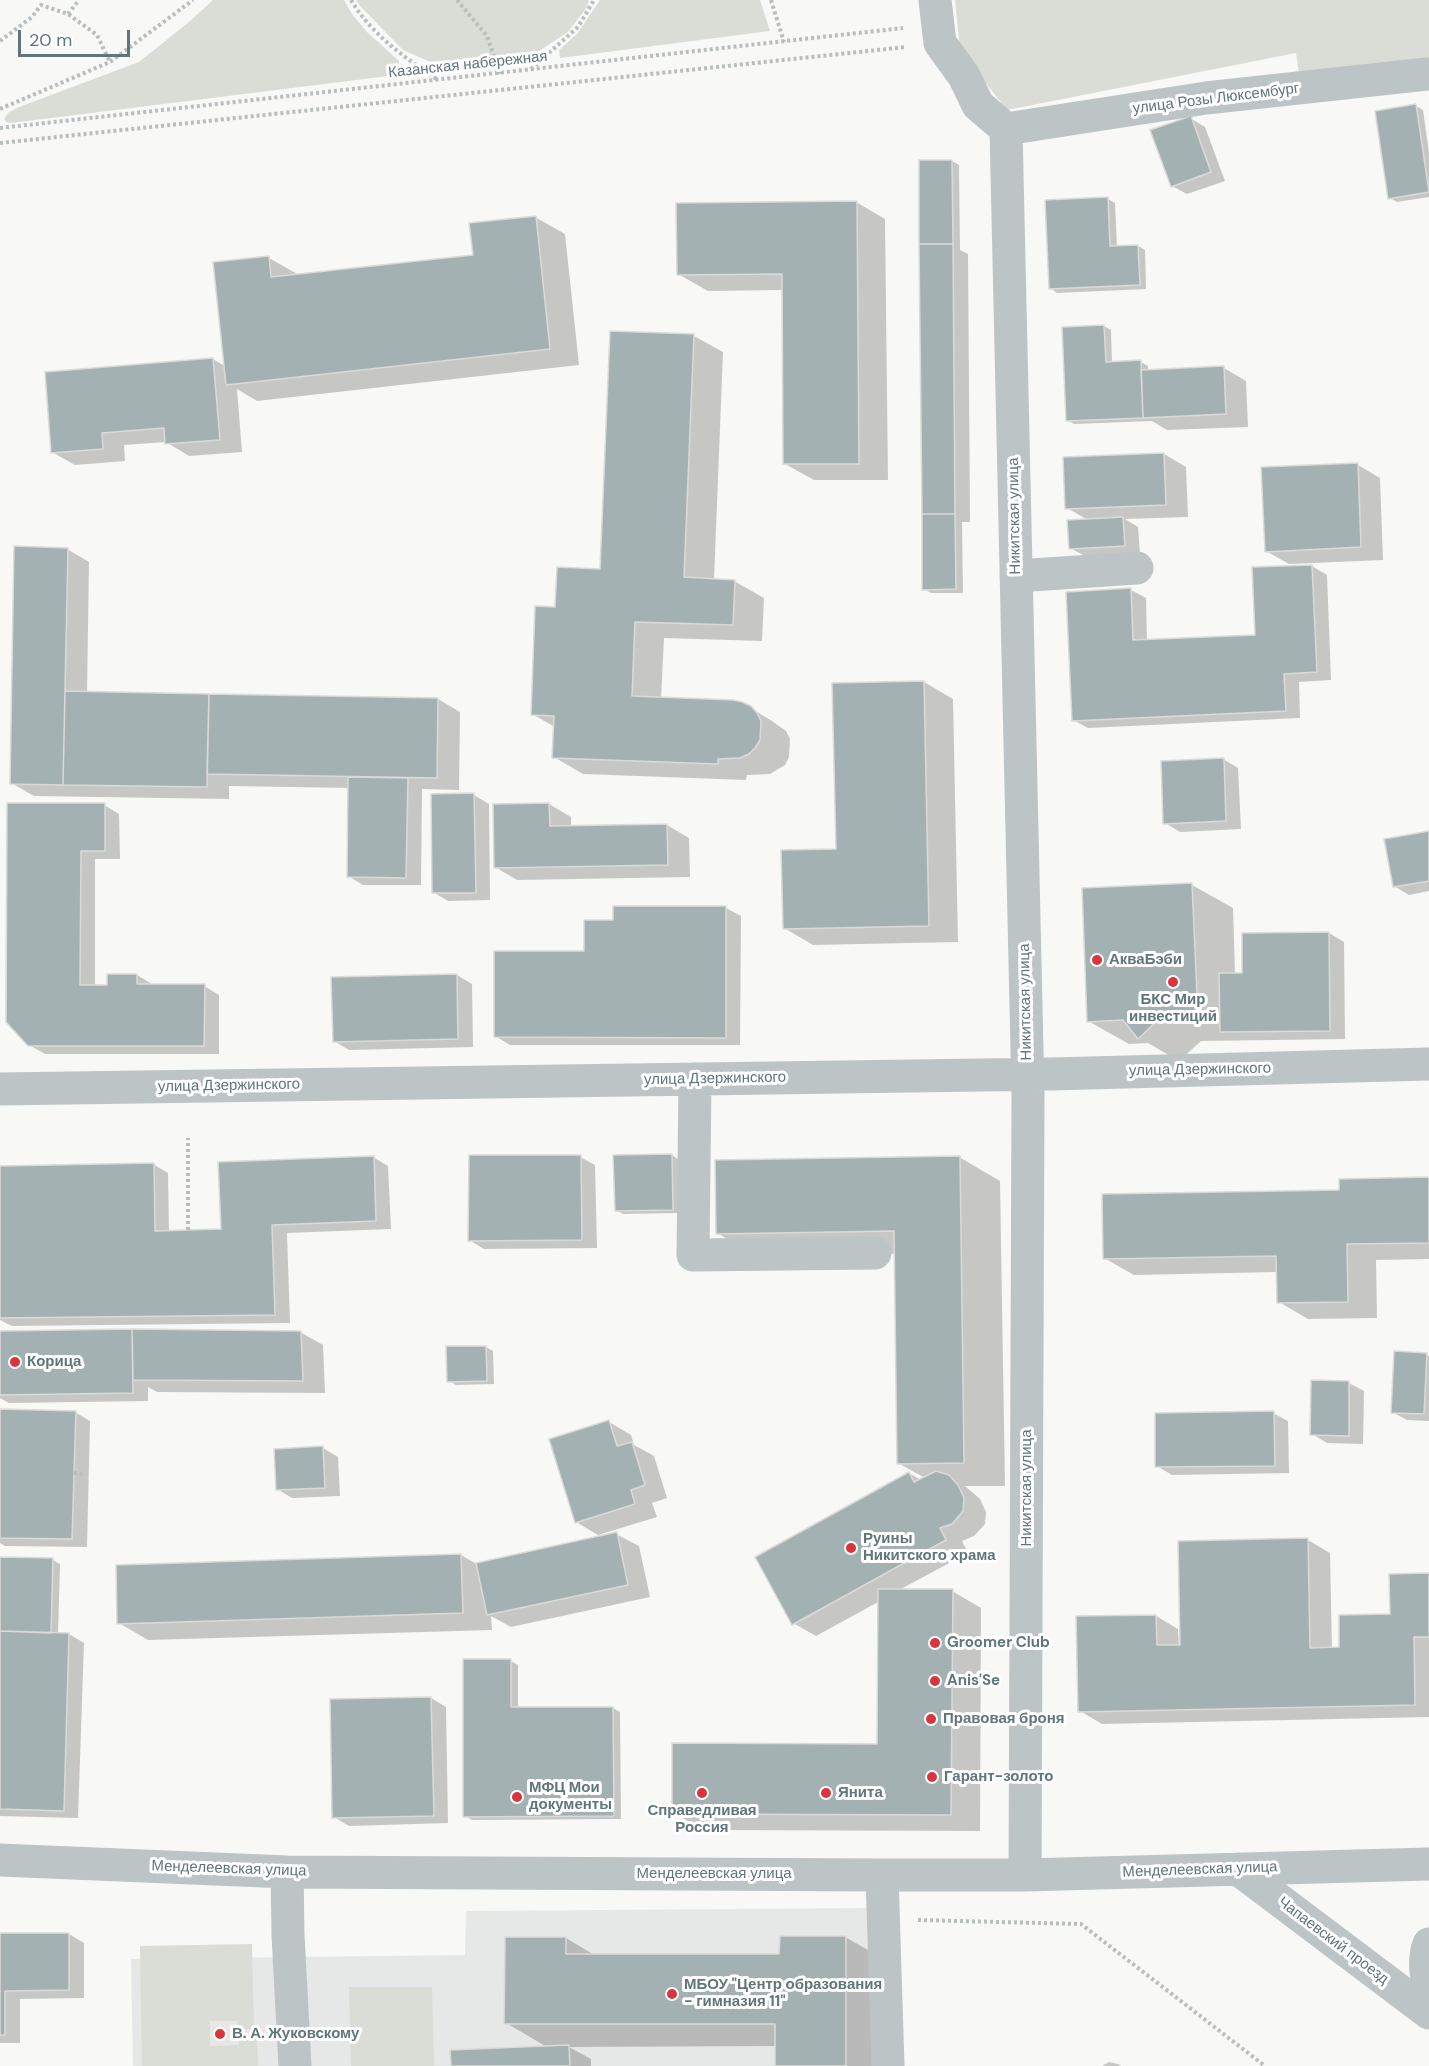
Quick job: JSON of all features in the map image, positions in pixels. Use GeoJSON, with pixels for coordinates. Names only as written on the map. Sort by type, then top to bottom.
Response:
{"type":"FeatureCollection","features":[{"type":"Feature","properties":{"kind":"street"},"geometry":{"type":"LineString","coordinates":[[938,22],[978,105],[1006,129]]}},
{"type":"Feature","properties":{"kind":"street","name":"улица Розы Люксембург"},"geometry":{"type":"LineString","coordinates":[[1006,129],[1206,98],[1427,74]]}},
{"type":"Feature","properties":{"kind":"street","name":"Никитская улица"},"geometry":{"type":"LineString","coordinates":[[1006,129],[1027,1074],[1026,1875]]}},
{"type":"Feature","properties":{"kind":"street"},"geometry":{"type":"LineString","coordinates":[[1016,576],[1137,567]]}},
{"type":"Feature","properties":{"kind":"street","name":"улица Дзержинского"},"geometry":{"type":"LineString","coordinates":[[0,1089],[1027,1074],[1429,1064]]}},
{"type":"Feature","properties":{"kind":"street"},"geometry":{"type":"LineString","coordinates":[[695,1079],[693,1255],[875,1253]]}},
{"type":"Feature","properties":{"kind":"street","name":"Менделеевская улица"},"geometry":{"type":"LineString","coordinates":[[0,1860],[287,1872],[882,1875],[1026,1875],[1429,1864]]}},
{"type":"Feature","properties":{"kind":"street","name":"Чапаевский проезд"},"geometry":{"type":"LineString","coordinates":[[1238,1869],[1429,2013]]}},
{"type":"Feature","properties":{"kind":"street"},"geometry":{"type":"LineString","coordinates":[[287,1872],[295,2066]]}},
{"type":"Feature","properties":{"kind":"street"},"geometry":{"type":"LineString","coordinates":[[882,1875],[888,2066]]}},
{"type":"Feature","properties":{"kind":"street"},"geometry":{"type":"LineString","coordinates":[[1429,1944],[1426,1977],[1429,1987]]}},
{"type":"Feature","properties":{"kind":"path"},"geometry":{"type":"LineString","coordinates":[[68,14],[79,0]]}},
{"type":"Feature","properties":{"kind":"path"},"geometry":{"type":"LineString","coordinates":[[0,109],[110,62],[193,0]]}},
{"type":"Feature","properties":{"kind":"path"},"geometry":{"type":"LineString","coordinates":[[351,0],[371,27],[389,44],[439,81]]}},
{"type":"Feature","properties":{"kind":"path"},"geometry":{"type":"LineString","coordinates":[[457,0],[487,36],[500,74]]}},
{"type":"Feature","properties":{"kind":"path"},"geometry":{"type":"LineString","coordinates":[[530,70],[578,27],[594,0]]}},
{"type":"Feature","properties":{"kind":"path"},"geometry":{"type":"LineString","coordinates":[[771,0],[784,42]]}},
{"type":"Feature","properties":{"kind":"path"},"geometry":{"type":"LineString","coordinates":[[0,41],[32,17],[40,3],[68,14],[97,35],[110,62]]}},
{"type":"Feature","properties":{"kind":"path"},"geometry":{"type":"LineString","coordinates":[[0,143],[938,22]]}},
{"type":"Feature","properties":{"kind":"path","name":"Казанская набережная"},"geometry":{"type":"LineString","coordinates":[[0,128],[439,81],[938,22]]}},
{"type":"Feature","properties":{"kind":"path"},"geometry":{"type":"LineString","coordinates":[[188,1138],[188,1230]]}},
{"type":"Feature","properties":{"kind":"path"},"geometry":{"type":"LineString","coordinates":[[74,1473],[85,1474]]}},
{"type":"Feature","properties":{"kind":"path"},"geometry":{"type":"LineString","coordinates":[[883,1919],[1081,1924],[1265,2066]]}},
{"type":"Feature","properties":{"kind":"shaded area"},"geometry":{"type":"Polygon","coordinates":[[[213,0],[344,0],[367,32],[399,61],[398,69],[389,76],[11,123],[4,119],[9,112],[19,107],[139,62],[213,0]]]}},
{"type":"Feature","properties":{"kind":"shaded area"},"geometry":{"type":"Polygon","coordinates":[[[356,0],[589,0],[587,7],[568,32],[530,57],[499,65],[451,71],[403,50],[356,0]]]}},
{"type":"Feature","properties":{"kind":"shaded area"},"geometry":{"type":"Polygon","coordinates":[[[600,0],[760,0],[770,31],[560,58],[559,50],[577,34],[600,0]]]}},
{"type":"Feature","properties":{"kind":"shaded area"},"geometry":{"type":"Polygon","coordinates":[[[955,0],[1429,0],[1429,71],[1300,81],[1296,53],[1007,110],[960,50],[955,0]]]}},
{"type":"Feature","properties":{"kind":"shaded area"},"geometry":{"type":"Polygon","coordinates":[[[874,1908],[879,2066],[133,2066],[131,1959],[465,1955],[466,1911],[874,1908]]]}},
{"type":"Feature","properties":{"kind":"shaded area"},"geometry":{"type":"Polygon","coordinates":[[[252,1944],[254,2029],[238,2029],[237,2021],[210,2021],[210,2046],[239,2045],[239,2040],[257,2039],[258,2066],[142,2066],[140,1946],[252,1944]]]}},
{"type":"Feature","properties":{"kind":"shaded area"},"geometry":{"type":"Polygon","coordinates":[[[349,1987],[432,1987],[434,2066],[351,2066],[349,1987]]]}},
{"type":"Feature","properties":{"kind":"building"},"geometry":{"type":"Polygon","coordinates":[[[1416,104],[1429,192],[1388,199],[1375,111],[1416,104]]]}},
{"type":"Feature","properties":{"kind":"building"},"geometry":{"type":"Polygon","coordinates":[[[1191,116],[1211,172],[1171,187],[1150,130],[1191,116]]]}},
{"type":"Feature","properties":{"kind":"building"},"geometry":{"type":"Polygon","coordinates":[[[919,160],[952,160],[953,244],[919,244],[919,160]]]}},
{"type":"Feature","properties":{"kind":"building"},"geometry":{"type":"Polygon","coordinates":[[[1108,197],[1110,246],[1138,245],[1140,285],[1049,289],[1045,200],[1108,197]]]}},
{"type":"Feature","properties":{"kind":"building"},"geometry":{"type":"Polygon","coordinates":[[[857,201],[859,464],[783,464],[782,274],[677,275],[676,203],[857,201]]]}},
{"type":"Feature","properties":{"kind":"building"},"geometry":{"type":"Polygon","coordinates":[[[536,216],[550,349],[226,385],[213,262],[269,256],[271,277],[473,255],[469,223],[536,216]]]}},
{"type":"Feature","properties":{"kind":"building"},"geometry":{"type":"Polygon","coordinates":[[[919,244],[953,244],[955,514],[922,514],[919,244]]]}},
{"type":"Feature","properties":{"kind":"building"},"geometry":{"type":"Polygon","coordinates":[[[1104,325],[1106,362],[1141,360],[1143,418],[1066,421],[1062,327],[1104,325]]]}},
{"type":"Feature","properties":{"kind":"building"},"geometry":{"type":"Polygon","coordinates":[[[610,331],[694,334],[684,577],[735,580],[733,625],[635,622],[632,696],[733,700],[751,706],[761,721],[760,740],[749,754],[740,758],[718,759],[718,764],[552,758],[554,716],[531,715],[535,606],[555,607],[557,567],[600,569],[610,331]]]}},
{"type":"Feature","properties":{"kind":"building"},"geometry":{"type":"Polygon","coordinates":[[[213,358],[220,440],[165,444],[164,428],[102,433],[103,449],[51,453],[45,372],[213,358]]]}},
{"type":"Feature","properties":{"kind":"building"},"geometry":{"type":"Polygon","coordinates":[[[1224,366],[1226,414],[1143,418],[1141,370],[1224,366]]]}},
{"type":"Feature","properties":{"kind":"building"},"geometry":{"type":"Polygon","coordinates":[[[1164,453],[1166,505],[1065,509],[1063,457],[1164,453]]]}},
{"type":"Feature","properties":{"kind":"building"},"geometry":{"type":"Polygon","coordinates":[[[1358,463],[1361,547],[1265,552],[1261,467],[1358,463]]]}},
{"type":"Feature","properties":{"kind":"building"},"geometry":{"type":"Polygon","coordinates":[[[922,514],[955,514],[956,589],[922,590],[922,514]]]}},
{"type":"Feature","properties":{"kind":"building"},"geometry":{"type":"Polygon","coordinates":[[[1123,517],[1125,546],[1069,549],[1067,520],[1123,517]]]}},
{"type":"Feature","properties":{"kind":"building"},"geometry":{"type":"Polygon","coordinates":[[[14,546],[68,548],[63,785],[10,784],[14,546]]]}},
{"type":"Feature","properties":{"kind":"building"},"geometry":{"type":"Polygon","coordinates":[[[1312,565],[1317,672],[1284,674],[1286,711],[1072,721],[1066,592],[1131,588],[1133,640],[1255,635],[1252,567],[1312,565]]]}},
{"type":"Feature","properties":{"kind":"building"},"geometry":{"type":"Polygon","coordinates":[[[924,681],[929,926],[783,929],[781,850],[836,849],[832,683],[924,681]]]}},
{"type":"Feature","properties":{"kind":"building"},"geometry":{"type":"Polygon","coordinates":[[[65,691],[209,694],[207,787],[63,785],[65,691]]]}},
{"type":"Feature","properties":{"kind":"building"},"geometry":{"type":"Polygon","coordinates":[[[209,694],[438,698],[437,778],[207,774],[209,694]]]}},
{"type":"Feature","properties":{"kind":"building"},"geometry":{"type":"Polygon","coordinates":[[[1224,758],[1226,821],[1163,824],[1161,761],[1224,758]]]}},
{"type":"Feature","properties":{"kind":"building"},"geometry":{"type":"Polygon","coordinates":[[[348,777],[408,778],[406,878],[347,877],[348,777]]]}},
{"type":"Feature","properties":{"kind":"building"},"geometry":{"type":"Polygon","coordinates":[[[474,793],[476,893],[432,893],[431,794],[474,793]]]}},
{"type":"Feature","properties":{"kind":"building"},"geometry":{"type":"Polygon","coordinates":[[[7,803],[105,803],[105,851],[81,851],[80,985],[107,985],[107,974],[137,974],[137,984],[205,984],[204,1046],[28,1046],[6,1022],[7,803]]]}},
{"type":"Feature","properties":{"kind":"building"},"geometry":{"type":"Polygon","coordinates":[[[549,803],[550,826],[667,824],[668,865],[494,868],[493,804],[549,803]]]}},
{"type":"Feature","properties":{"kind":"building"},"geometry":{"type":"Polygon","coordinates":[[[1429,831],[1429,881],[1393,887],[1384,839],[1429,831]]]}},
{"type":"Feature","properties":{"kind":"building"},"geometry":{"type":"Polygon","coordinates":[[[1192,883],[1198,1017],[1160,1018],[1138,1039],[1123,1020],[1087,1022],[1082,888],[1192,883]]]}},
{"type":"Feature","properties":{"kind":"building"},"geometry":{"type":"Polygon","coordinates":[[[613,906],[726,906],[726,1038],[494,1037],[494,951],[584,951],[584,920],[613,920],[613,906]]]}},
{"type":"Feature","properties":{"kind":"building"},"geometry":{"type":"Polygon","coordinates":[[[1329,932],[1330,1031],[1220,1032],[1219,973],[1242,973],[1242,933],[1329,932]]]}},
{"type":"Feature","properties":{"kind":"building"},"geometry":{"type":"Polygon","coordinates":[[[457,974],[458,1039],[333,1042],[331,977],[457,974]]]}},
{"type":"Feature","properties":{"kind":"building"},"geometry":{"type":"Polygon","coordinates":[[[672,1154],[673,1210],[615,1211],[613,1155],[672,1154]]]}},
{"type":"Feature","properties":{"kind":"building"},"geometry":{"type":"Polygon","coordinates":[[[469,1155],[581,1155],[582,1240],[468,1241],[469,1155]]]}},
{"type":"Feature","properties":{"kind":"building"},"geometry":{"type":"Polygon","coordinates":[[[374,1156],[376,1221],[272,1225],[275,1315],[0,1318],[0,1166],[154,1163],[155,1231],[221,1229],[218,1162],[374,1156]]]}},
{"type":"Feature","properties":{"kind":"building"},"geometry":{"type":"Polygon","coordinates":[[[960,1156],[964,1463],[897,1464],[894,1231],[716,1234],[715,1160],[960,1156]]]}},
{"type":"Feature","properties":{"kind":"building"},"geometry":{"type":"Polygon","coordinates":[[[1429,1177],[1429,1243],[1347,1244],[1348,1302],[1277,1303],[1276,1256],[1103,1259],[1102,1194],[1339,1190],[1339,1179],[1429,1177]]]}},
{"type":"Feature","properties":{"kind":"building"},"geometry":{"type":"Polygon","coordinates":[[[132,1329],[301,1331],[303,1381],[133,1380],[132,1329]]]}},
{"type":"Feature","properties":{"kind":"building"},"geometry":{"type":"Polygon","coordinates":[[[132,1329],[133,1393],[0,1395],[0,1331],[132,1329]]]}},
{"type":"Feature","properties":{"kind":"building"},"geometry":{"type":"Polygon","coordinates":[[[446,1346],[486,1346],[487,1381],[447,1382],[446,1346]]]}},
{"type":"Feature","properties":{"kind":"building"},"geometry":{"type":"Polygon","coordinates":[[[1394,1351],[1427,1353],[1424,1414],[1391,1413],[1394,1351]]]}},
{"type":"Feature","properties":{"kind":"building"},"geometry":{"type":"Polygon","coordinates":[[[1311,1380],[1349,1381],[1349,1436],[1310,1435],[1311,1380]]]}},
{"type":"Feature","properties":{"kind":"building"},"geometry":{"type":"Polygon","coordinates":[[[0,1409],[76,1411],[72,1539],[0,1538],[0,1409]]]}},
{"type":"Feature","properties":{"kind":"building"},"geometry":{"type":"Polygon","coordinates":[[[1274,1411],[1275,1466],[1155,1467],[1155,1413],[1274,1411]]]}},
{"type":"Feature","properties":{"kind":"building"},"geometry":{"type":"Polygon","coordinates":[[[609,1420],[617,1446],[632,1442],[645,1485],[631,1490],[635,1504],[575,1523],[549,1439],[609,1420]]]}},
{"type":"Feature","properties":{"kind":"building"},"geometry":{"type":"Polygon","coordinates":[[[323,1446],[325,1488],[276,1490],[274,1449],[323,1446]]]}},
{"type":"Feature","properties":{"kind":"building","name":"Руины Никитского храма"},"geometry":{"type":"Polygon","coordinates":[[[936,1471],[949,1475],[958,1485],[964,1498],[963,1511],[952,1524],[940,1528],[946,1540],[792,1625],[755,1557],[909,1472],[914,1482],[936,1471]]]}},
{"type":"Feature","properties":{"kind":"building"},"geometry":{"type":"Polygon","coordinates":[[[617,1532],[628,1585],[487,1615],[476,1563],[617,1532]]]}},
{"type":"Feature","properties":{"kind":"building"},"geometry":{"type":"Polygon","coordinates":[[[1308,1538],[1310,1648],[1339,1647],[1339,1615],[1390,1614],[1389,1574],[1429,1573],[1429,1637],[1414,1637],[1415,1705],[1078,1712],[1076,1616],[1156,1615],[1157,1645],[1180,1645],[1178,1541],[1308,1538]]]}},
{"type":"Feature","properties":{"kind":"building"},"geometry":{"type":"Polygon","coordinates":[[[461,1554],[463,1613],[117,1624],[116,1565],[461,1554]]]}},
{"type":"Feature","properties":{"kind":"building"},"geometry":{"type":"Polygon","coordinates":[[[0,1557],[53,1558],[51,1633],[0,1631],[0,1557]]]}},
{"type":"Feature","properties":{"kind":"building"},"geometry":{"type":"Polygon","coordinates":[[[878,1589],[953,1589],[951,1815],[672,1814],[672,1743],[877,1744],[878,1589]]]}},
{"type":"Feature","properties":{"kind":"building"},"geometry":{"type":"Polygon","coordinates":[[[0,1631],[69,1633],[64,1811],[0,1809],[0,1631]]]}},
{"type":"Feature","properties":{"kind":"building"},"geometry":{"type":"Polygon","coordinates":[[[463,1659],[511,1659],[511,1707],[613,1707],[614,1816],[463,1817],[463,1659]]]}},
{"type":"Feature","properties":{"kind":"building"},"geometry":{"type":"Polygon","coordinates":[[[431,1697],[434,1816],[332,1818],[330,1699],[431,1697]]]}},
{"type":"Feature","properties":{"kind":"building"},"geometry":{"type":"Polygon","coordinates":[[[0,1933],[69,1933],[69,1990],[5,1991],[5,2035],[0,2035],[0,1933]]]}},
{"type":"Feature","properties":{"kind":"building"},"geometry":{"type":"Polygon","coordinates":[[[780,1936],[846,1936],[846,2066],[775,2066],[775,2024],[504,2024],[505,1937],[566,1937],[566,1954],[779,1954],[780,1936]]]}},
{"type":"Feature","properties":{"kind":"building"},"geometry":{"type":"Polygon","coordinates":[[[569,2045],[570,2066],[451,2066],[450,2050],[569,2045]]]}},
{"type":"Feature","properties":{"kind":"place","name":"АкваБэби"},"geometry":{"type":"Point","coordinates":[1097,960]}},
{"type":"Feature","properties":{"kind":"place","name":"БКС Мир инвестиций"},"geometry":{"type":"Point","coordinates":[1173,982]}},
{"type":"Feature","properties":{"kind":"place","name":"Корица"},"geometry":{"type":"Point","coordinates":[15,1362]}},
{"type":"Feature","properties":{"kind":"place","name":"Руины Никитского храма"},"geometry":{"type":"Point","coordinates":[851,1548]}},
{"type":"Feature","properties":{"kind":"place","name":"Groomer Club"},"geometry":{"type":"Point","coordinates":[935,1643]}},
{"type":"Feature","properties":{"kind":"place","name":"Anis'Se"},"geometry":{"type":"Point","coordinates":[935,1681]}},
{"type":"Feature","properties":{"kind":"place","name":"Правовая броня"},"geometry":{"type":"Point","coordinates":[931,1719]}},
{"type":"Feature","properties":{"kind":"place","name":"Гарант-золото"},"geometry":{"type":"Point","coordinates":[932,1777]}},
{"type":"Feature","properties":{"kind":"place","name":"Справедливая Россия"},"geometry":{"type":"Point","coordinates":[702,1793]}},
{"type":"Feature","properties":{"kind":"place","name":"Янита"},"geometry":{"type":"Point","coordinates":[826,1793]}},
{"type":"Feature","properties":{"kind":"place","name":"МФЦ Мои документы"},"geometry":{"type":"Point","coordinates":[517,1797]}},
{"type":"Feature","properties":{"kind":"place","name":"МБОУ \"Центр образования - гимназия 11\""},"geometry":{"type":"Point","coordinates":[672,1994]}},
{"type":"Feature","properties":{"kind":"place","name":"В. А. Жуковскому"},"geometry":{"type":"Point","coordinates":[220,2034]}}]}
